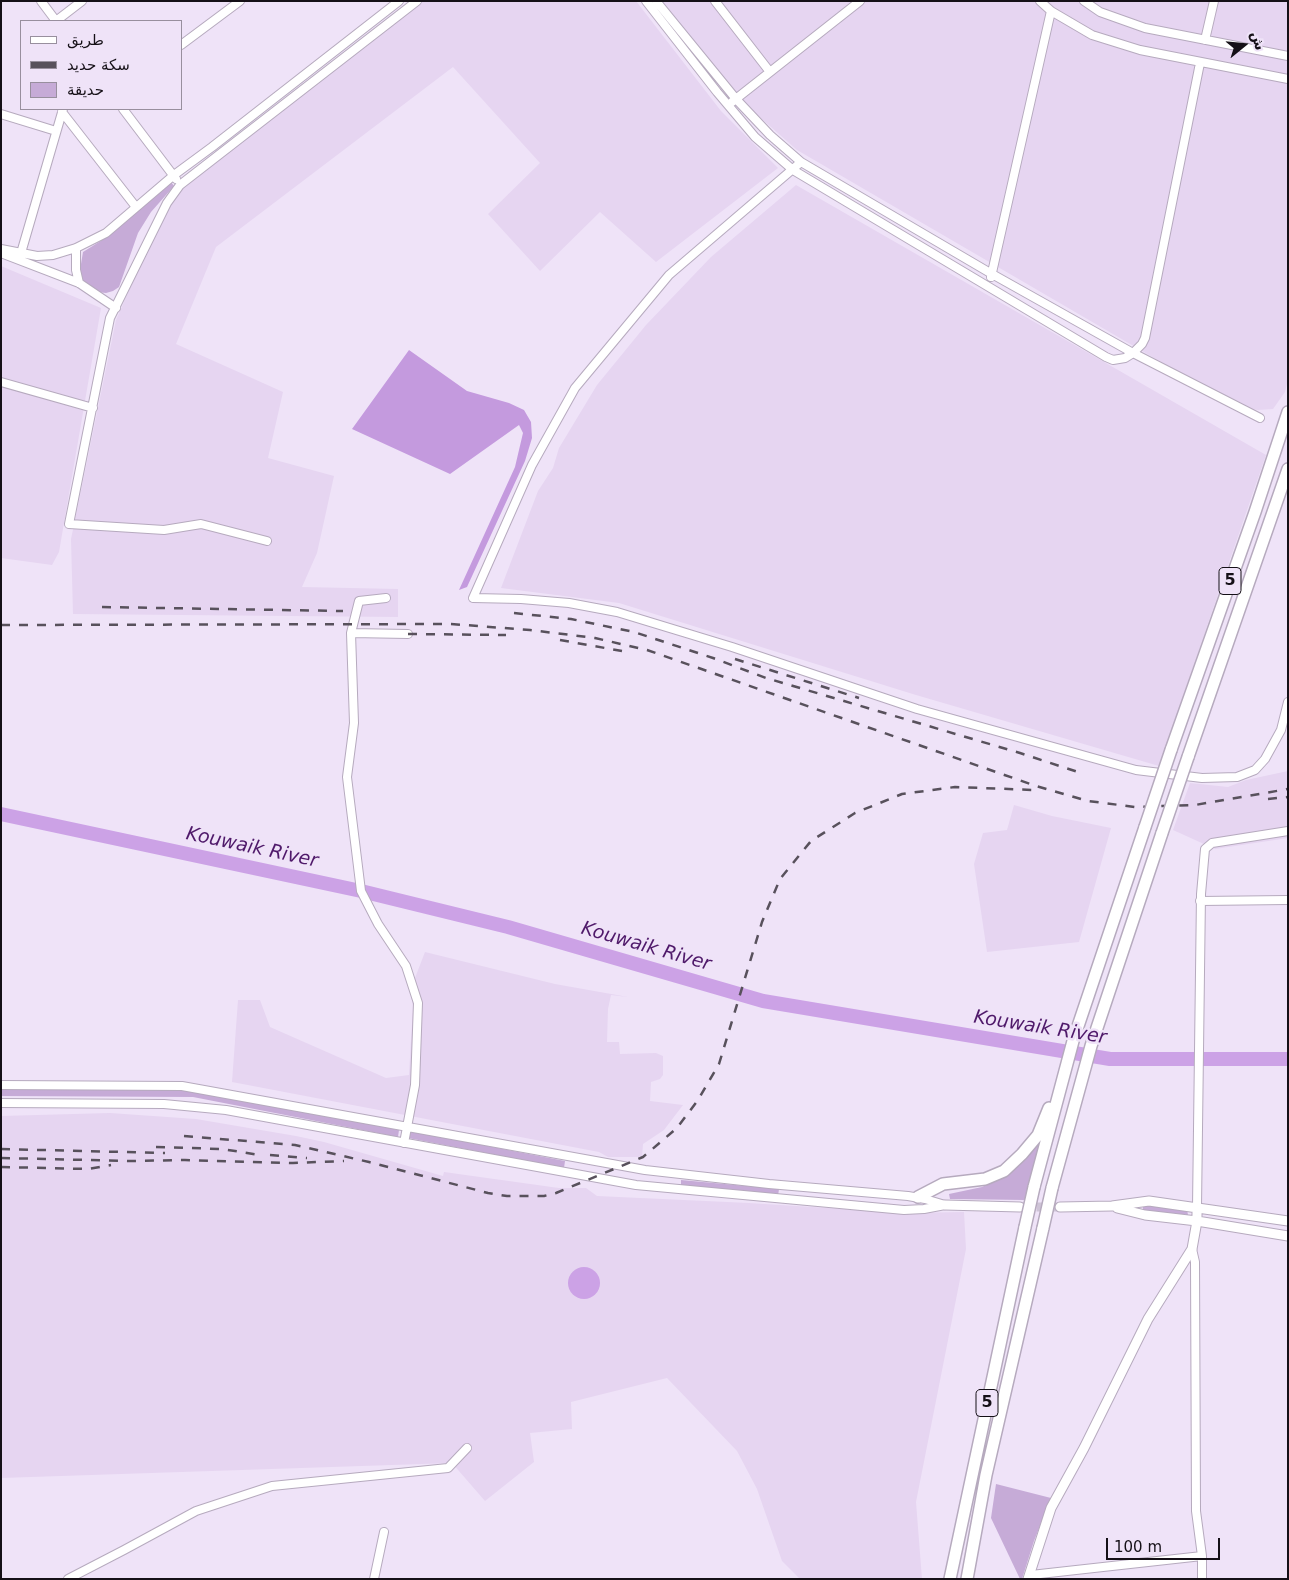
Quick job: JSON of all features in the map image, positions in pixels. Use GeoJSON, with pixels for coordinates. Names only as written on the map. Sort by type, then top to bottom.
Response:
{"type":"FeatureCollection","features":[{"type":"Feature","properties":{"kind":"highway","name":"5"},"geometry":{"type":"LineString","coordinates":[[950,1579],[1025,1227],[1064,1072],[1171,750],[1255,512],[1288,412]]}},
{"type":"Feature","properties":{"kind":"highway","name":"5"},"geometry":{"type":"LineString","coordinates":[[967,1579],[986,1475],[1042,1228],[1090,1046],[1288,469]]}},
{"type":"Feature","properties":{"kind":"highway"},"geometry":{"type":"LineString","coordinates":[[918,1198],[943,1184],[985,1179],[1004,1171],[1038,1135],[1064,1072]]}},
{"type":"Feature","properties":{"kind":"main road"},"geometry":{"type":"LineString","coordinates":[[1060,1207],[1112,1206],[1149,1201],[1288,1221]]}},
{"type":"Feature","properties":{"kind":"main road"},"geometry":{"type":"LineString","coordinates":[[945,1205],[1020,1207]]}},
{"type":"Feature","properties":{"kind":"main road"},"geometry":{"type":"LineString","coordinates":[[1112,1206],[1145,1215],[1197,1221],[1288,1236]]}},
{"type":"Feature","properties":{"kind":"main road"},"geometry":{"type":"LineString","coordinates":[[1030,1577],[1051,1508],[1084,1448],[1148,1318],[1192,1249],[1197,1221],[1197,1207]]}},
{"type":"Feature","properties":{"kind":"street"},"geometry":{"type":"LineString","coordinates":[[41,1],[55,20]]}},
{"type":"Feature","properties":{"kind":"street"},"geometry":{"type":"LineString","coordinates":[[57,20],[82,1]]}},
{"type":"Feature","properties":{"kind":"street"},"geometry":{"type":"LineString","coordinates":[[182,44],[240,1]]}},
{"type":"Feature","properties":{"kind":"street"},"geometry":{"type":"LineString","coordinates":[[1,249],[37,256],[54,254],[76,248],[106,233],[174,175],[399,1]]}},
{"type":"Feature","properties":{"kind":"street"},"geometry":{"type":"LineString","coordinates":[[267,541],[201,524],[164,530],[69,524],[110,318],[167,204],[180,185],[417,1]]}},
{"type":"Feature","properties":{"kind":"street"},"geometry":{"type":"LineString","coordinates":[[646,1],[728,105],[755,136],[793,170],[1106,357],[1119,360],[1133,353],[1142,344],[1147,330],[1200,63]]}},
{"type":"Feature","properties":{"kind":"street"},"geometry":{"type":"LineString","coordinates":[[656,1],[736,99],[770,135],[801,162],[905,224],[1133,353],[1260,418]]}},
{"type":"Feature","properties":{"kind":"street"},"geometry":{"type":"LineString","coordinates":[[715,1],[770,72]]}},
{"type":"Feature","properties":{"kind":"street"},"geometry":{"type":"LineString","coordinates":[[728,105],[860,1]]}},
{"type":"Feature","properties":{"kind":"street"},"geometry":{"type":"LineString","coordinates":[[1040,1],[1051,11],[1092,34],[1140,50],[1288,80]]}},
{"type":"Feature","properties":{"kind":"street"},"geometry":{"type":"LineString","coordinates":[[1084,1],[1100,12],[1146,28],[1288,56]]}},
{"type":"Feature","properties":{"kind":"street"},"geometry":{"type":"LineString","coordinates":[[1205,40],[1214,1]]}},
{"type":"Feature","properties":{"kind":"street"},"geometry":{"type":"LineString","coordinates":[[988,286],[1051,11]]}},
{"type":"Feature","properties":{"kind":"street"},"geometry":{"type":"LineString","coordinates":[[62,110],[136,207]]}},
{"type":"Feature","properties":{"kind":"street"},"geometry":{"type":"LineString","coordinates":[[21,253],[62,110]]}},
{"type":"Feature","properties":{"kind":"street"},"geometry":{"type":"LineString","coordinates":[[124,110],[180,185]]}},
{"type":"Feature","properties":{"kind":"street"},"geometry":{"type":"LineString","coordinates":[[1,114],[56,131]]}},
{"type":"Feature","properties":{"kind":"street"},"geometry":{"type":"LineString","coordinates":[[801,162],[669,275],[575,388],[532,465],[472,598],[521,599],[569,603],[617,612],[732,647],[917,709],[1136,770],[1202,778],[1237,776],[1255,770],[1265,759],[1281,730],[1288,702]]}},
{"type":"Feature","properties":{"kind":"street"},"geometry":{"type":"LineString","coordinates":[[900,233],[905,224]]}},
{"type":"Feature","properties":{"kind":"street"},"geometry":{"type":"LineString","coordinates":[[76,248],[75,263],[80,284]]}},
{"type":"Feature","properties":{"kind":"street"},"geometry":{"type":"LineString","coordinates":[[1,253],[80,284],[116,308]]}},
{"type":"Feature","properties":{"kind":"street"},"geometry":{"type":"LineString","coordinates":[[1,382],[93,408]]}},
{"type":"Feature","properties":{"kind":"street"},"geometry":{"type":"LineString","coordinates":[[386,598],[359,601],[351,633],[354,723],[347,777],[362,891],[378,924],[406,966],[418,1003],[415,1085],[404,1143]]}},
{"type":"Feature","properties":{"kind":"street"},"geometry":{"type":"LineString","coordinates":[[351,633],[408,634]]}},
{"type":"Feature","properties":{"kind":"street"},"geometry":{"type":"LineString","coordinates":[[1197,1207],[1200,901],[1205,848],[1212,843],[1288,831]]}},
{"type":"Feature","properties":{"kind":"street"},"geometry":{"type":"LineString","coordinates":[[1200,901],[1288,900]]}},
{"type":"Feature","properties":{"kind":"street"},"geometry":{"type":"LineString","coordinates":[[1,1084],[182,1086],[645,1170],[918,1198],[945,1205]]}},
{"type":"Feature","properties":{"kind":"street"},"geometry":{"type":"LineString","coordinates":[[1,1103],[173,1105],[226,1110],[636,1185],[904,1210],[945,1205]]}},
{"type":"Feature","properties":{"kind":"street"},"geometry":{"type":"LineString","coordinates":[[1192,1249],[1195,1262],[1196,1511],[1202,1556],[1202,1579]]}},
{"type":"Feature","properties":{"kind":"street"},"geometry":{"type":"LineString","coordinates":[[68,1579],[196,1510],[272,1486],[448,1468],[467,1448]]}},
{"type":"Feature","properties":{"kind":"street"},"geometry":{"type":"LineString","coordinates":[[374,1579],[384,1532]]}},
{"type":"Feature","properties":{"kind":"street"},"geometry":{"type":"LineString","coordinates":[[1030,1577],[1202,1556]]}},
{"type":"Feature","properties":{"kind":"shaded area"},"geometry":{"type":"Polygon","coordinates":[[[420,1],[636,1],[721,111],[778,168],[656,262],[600,212],[540,271],[488,214],[540,163],[453,67],[216,247],[176,344],[283,392],[268,458],[334,476],[317,553],[302,587],[398,589],[398,617],[73,614],[71,539],[116,320],[171,196],[420,1]]]}},
{"type":"Feature","properties":{"kind":"shaded area"},"geometry":{"type":"Polygon","coordinates":[[[660,1],[1288,1],[1288,380],[1285,392],[1273,409],[1240,408],[797,150],[729,90],[660,1]]]}},
{"type":"Feature","properties":{"kind":"shaded area"},"geometry":{"type":"Polygon","coordinates":[[[796,185],[1266,455],[1159,766],[916,695],[619,603],[501,588],[538,491],[553,468],[559,448],[597,385],[646,325],[711,257],[796,185]]]}},
{"type":"Feature","properties":{"kind":"shaded area"},"geometry":{"type":"Polygon","coordinates":[[[1,266],[101,308],[59,552],[52,565],[1,558],[1,266]]]}},
{"type":"Feature","properties":{"kind":"shaded area"},"geometry":{"type":"Polygon","coordinates":[[[409,350],[467,391],[509,403],[524,410],[531,422],[532,438],[525,461],[467,587],[459,590],[515,467],[523,433],[519,425],[450,474],[352,429],[409,350]]]}},
{"type":"Feature","properties":{"kind":"shaded area"},"geometry":{"type":"Polygon","coordinates":[[[1288,771],[1288,838],[1215,849],[1173,830],[1190,783],[1228,787],[1246,780],[1288,771]]]}},
{"type":"Feature","properties":{"kind":"shaded area"},"geometry":{"type":"Polygon","coordinates":[[[1014,805],[1052,816],[1111,828],[1079,942],[987,952],[974,864],[983,833],[1007,830],[1014,805]]]}},
{"type":"Feature","properties":{"kind":"shaded area"},"geometry":{"type":"Polygon","coordinates":[[[425,952],[555,984],[628,997],[611,995],[608,1009],[607,1042],[619,1042],[620,1054],[656,1053],[663,1056],[663,1075],[660,1079],[651,1082],[650,1101],[683,1105],[664,1130],[643,1144],[642,1157],[608,1157],[599,1152],[232,1082],[238,1000],[260,1000],[270,1027],[386,1078],[409,1075],[413,1006],[410,991],[425,952]]]}},
{"type":"Feature","properties":{"kind":"shaded area"},"geometry":{"type":"Polygon","coordinates":[[[110,1113],[196,1119],[296,1136],[324,1142],[443,1176],[444,1172],[559,1188],[586,1188],[597,1196],[907,1213],[964,1212],[966,1249],[916,1502],[922,1579],[800,1579],[782,1561],[757,1489],[737,1451],[667,1378],[571,1402],[572,1429],[530,1433],[534,1462],[485,1501],[452,1463],[1,1478],[1,1116],[110,1113]]]}},
{"type":"Feature","properties":{"kind":"shaded area"},"geometry":{"type":"Polygon","coordinates":[[[584,1267],[596,1271],[600,1283],[596,1295],[584,1299],[572,1295],[568,1283],[572,1271],[584,1267]]]}},
{"type":"Feature","properties":{"kind":"green space"},"geometry":{"type":"Polygon","coordinates":[[[171,182],[174,186],[151,212],[138,233],[119,287],[106,293],[97,292],[83,280],[80,270],[83,252],[107,237],[171,182]]]}},
{"type":"Feature","properties":{"kind":"green space"},"geometry":{"type":"Polygon","coordinates":[[[1,1088],[170,1089],[194,1091],[399,1130],[398,1137],[193,1097],[1,1096],[1,1088]]]}},
{"type":"Feature","properties":{"kind":"green space"},"geometry":{"type":"Polygon","coordinates":[[[410,1131],[565,1161],[564,1168],[408,1138],[410,1131]]]}},
{"type":"Feature","properties":{"kind":"green space"},"geometry":{"type":"Polygon","coordinates":[[[1043,1137],[1025,1200],[950,1199],[949,1194],[982,1187],[1006,1175],[1018,1166],[1043,1137]]]}},
{"type":"Feature","properties":{"kind":"green space"},"geometry":{"type":"Polygon","coordinates":[[[681,1180],[779,1189],[778,1196],[681,1187],[681,1180]]]}},
{"type":"Feature","properties":{"kind":"green space"},"geometry":{"type":"Polygon","coordinates":[[[1143,1205],[1187,1209],[1188,1215],[1143,1210],[1143,1205]]]}},
{"type":"Feature","properties":{"kind":"green space"},"geometry":{"type":"Polygon","coordinates":[[[996,1484],[1051,1498],[1034,1541],[1022,1579],[1020,1579],[991,1518],[996,1484]]]}},
{"type":"Feature","properties":{"kind":"waterway","name":"Kouwaik River"},"geometry":{"type":"LineString","coordinates":[[1,814],[361,891],[508,927],[763,1001],[1110,1059],[1288,1059]]}},
{"type":"Feature","properties":{"kind":"tunnel"},"geometry":{"type":"LineString","coordinates":[[1023,1207],[1060,1207]]}},
{"type":"Feature","properties":{"kind":"railway"},"geometry":{"type":"LineString","coordinates":[[102,607],[343,611]]}},
{"type":"Feature","properties":{"kind":"railway"},"geometry":{"type":"LineString","coordinates":[[514,613],[571,619],[634,632],[766,678],[1020,753],[1084,774]]}},
{"type":"Feature","properties":{"kind":"railway"},"geometry":{"type":"LineString","coordinates":[[1,625],[451,624],[530,630],[595,638],[647,650],[1036,786],[1088,801],[1135,807],[1195,805],[1288,789]]}},
{"type":"Feature","properties":{"kind":"railway"},"geometry":{"type":"LineString","coordinates":[[408,634],[506,635]]}},
{"type":"Feature","properties":{"kind":"railway"},"geometry":{"type":"LineString","coordinates":[[560,640],[622,651]]}},
{"type":"Feature","properties":{"kind":"railway"},"geometry":{"type":"LineString","coordinates":[[735,659],[859,698]]}},
{"type":"Feature","properties":{"kind":"railway"},"geometry":{"type":"LineString","coordinates":[[184,1136],[295,1145],[488,1193],[507,1196],[544,1196],[556,1193],[643,1157],[677,1128],[698,1100],[719,1064],[762,922],[780,879],[811,841],[855,813],[902,794],[955,787],[1034,790]]}},
{"type":"Feature","properties":{"kind":"railway"},"geometry":{"type":"LineString","coordinates":[[1268,799],[1288,797]]}},
{"type":"Feature","properties":{"kind":"railway"},"geometry":{"type":"LineString","coordinates":[[156,1147],[222,1149],[260,1155]]}},
{"type":"Feature","properties":{"kind":"railway"},"geometry":{"type":"LineString","coordinates":[[1,1149],[165,1153]]}},
{"type":"Feature","properties":{"kind":"railway"},"geometry":{"type":"LineString","coordinates":[[270,1155],[307,1158]]}},
{"type":"Feature","properties":{"kind":"railway"},"geometry":{"type":"LineString","coordinates":[[1,1158],[293,1163],[344,1161]]}},
{"type":"Feature","properties":{"kind":"railway"},"geometry":{"type":"LineString","coordinates":[[1,1167],[88,1169],[111,1165]]}}]}
